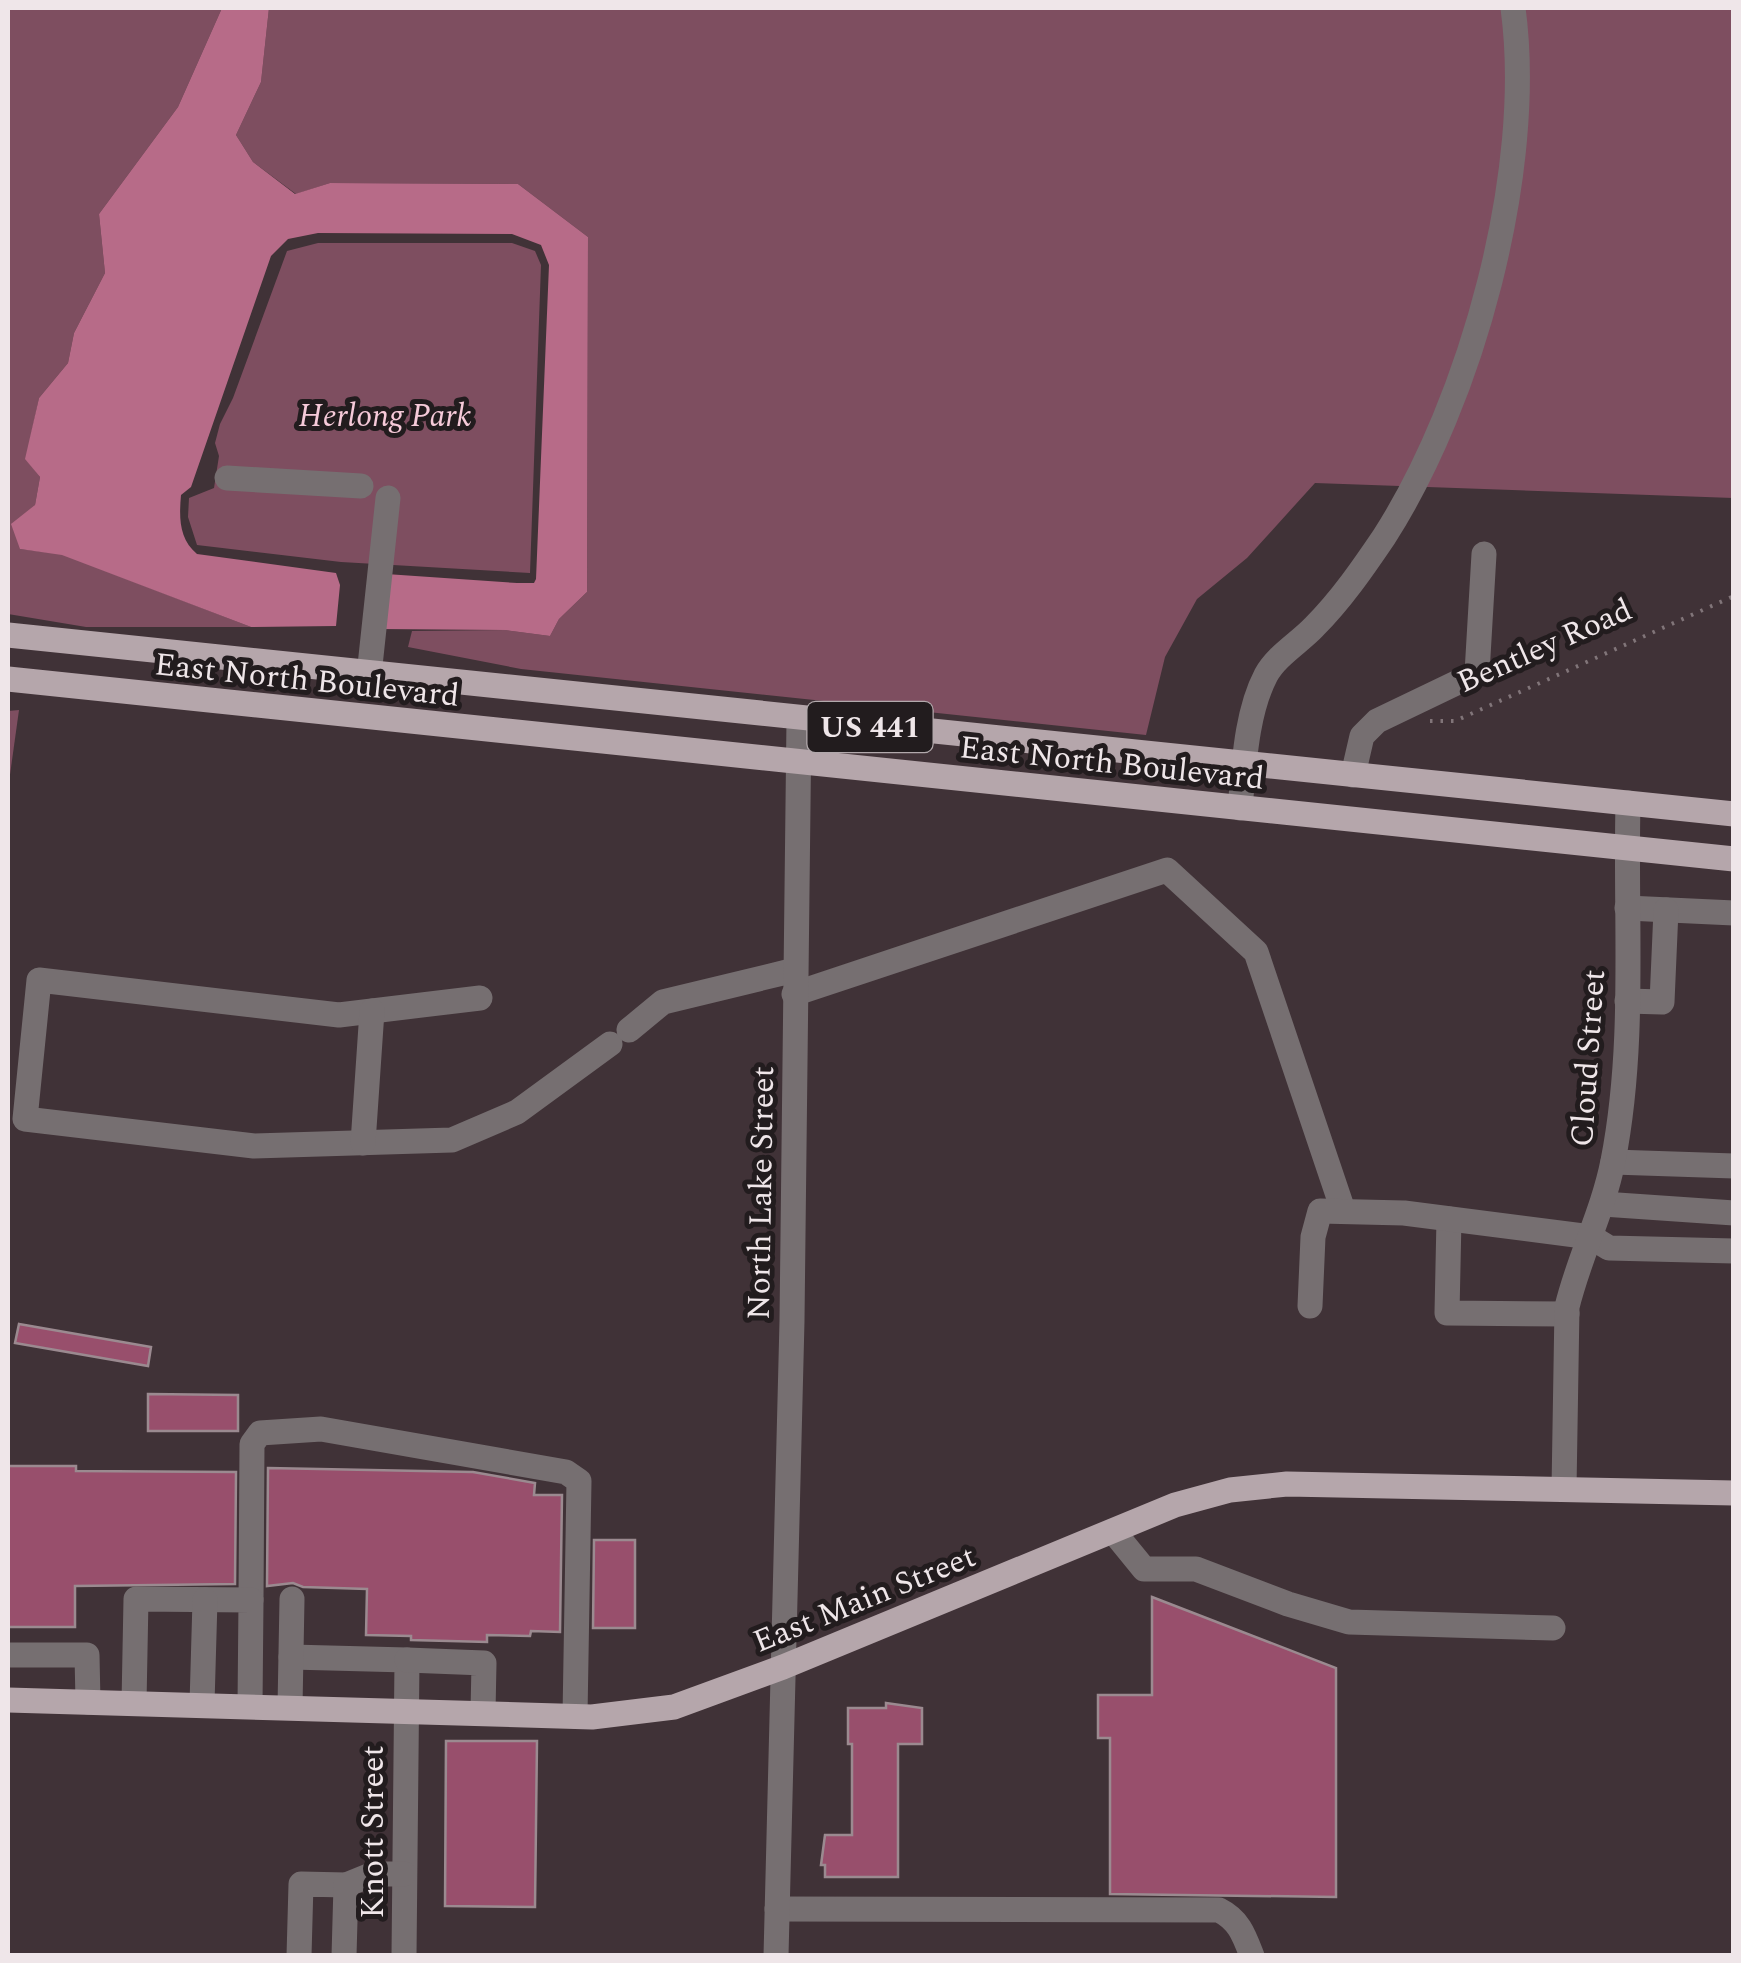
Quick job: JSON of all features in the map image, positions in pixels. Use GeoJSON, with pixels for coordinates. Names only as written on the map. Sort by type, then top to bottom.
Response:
{"type":"FeatureCollection","features":[{"type":"Feature","properties":{"kind":"main road","name":"East North Boulevard"},"geometry":{"type":"LineString","coordinates":[[8,635],[1734,814]]}},
{"type":"Feature","properties":{"kind":"main road"},"geometry":{"type":"LineString","coordinates":[[364,718],[369,675]]}},
{"type":"Feature","properties":{"kind":"main road","name":"East North Boulevard"},"geometry":{"type":"LineString","coordinates":[[8,679],[1734,859]]}},
{"type":"Feature","properties":{"kind":"main road","name":"East Main Street"},"geometry":{"type":"LineString","coordinates":[[8,1700],[575,1716],[637,1714],[674,1707],[783,1667],[1176,1505],[1212,1495],[1286,1484],[1734,1493]]}},
{"type":"Feature","properties":{"kind":"street"},"geometry":{"type":"LineString","coordinates":[[1240,808],[1257,697],[1268,672],[1328,612],[1376,549],[1418,478],[1453,398],[1488,284],[1510,168],[1518,89],[1512,8]]}},
{"type":"Feature","properties":{"kind":"street"},"geometry":{"type":"LineString","coordinates":[[227,478],[360,486]]}},
{"type":"Feature","properties":{"kind":"street"},"geometry":{"type":"LineString","coordinates":[[369,675],[388,498]]}},
{"type":"Feature","properties":{"kind":"street"},"geometry":{"type":"LineString","coordinates":[[1353,775],[1362,736],[1385,717],[1477,673],[1484,554]]}},
{"type":"Feature","properties":{"kind":"street","name":"North Lake Street"},"geometry":{"type":"LineString","coordinates":[[776,1956],[792,1321],[799,719]]}},
{"type":"Feature","properties":{"kind":"street","name":"Cloud Street"},"geometry":{"type":"LineString","coordinates":[[1564,1489],[1567,1314],[1573,1283],[1603,1204],[1624,1090],[1628,803]]}},
{"type":"Feature","properties":{"kind":"street"},"geometry":{"type":"LineString","coordinates":[[480,998],[338,1015],[39,980],[25,1118],[254,1146],[452,1140],[518,1112],[664,1002],[794,982],[1168,870],[1256,952],[1343,1210]]}},
{"type":"Feature","properties":{"kind":"street"},"geometry":{"type":"LineString","coordinates":[[1627,908],[1734,913]]}},
{"type":"Feature","properties":{"kind":"street"},"geometry":{"type":"LineString","coordinates":[[1628,1001],[1662,1002],[1666,910]]}},
{"type":"Feature","properties":{"kind":"street"},"geometry":{"type":"LineString","coordinates":[[363,1142],[372,1012]]}},
{"type":"Feature","properties":{"kind":"street"},"geometry":{"type":"LineString","coordinates":[[1613,1162],[1734,1166]]}},
{"type":"Feature","properties":{"kind":"street"},"geometry":{"type":"LineString","coordinates":[[1603,1204],[1734,1213]]}},
{"type":"Feature","properties":{"kind":"street"},"geometry":{"type":"LineString","coordinates":[[1310,1306],[1313,1237],[1320,1211],[1450,1219],[1591,1237],[1609,1248],[1734,1250]]}},
{"type":"Feature","properties":{"kind":"street"},"geometry":{"type":"LineString","coordinates":[[1450,1219],[1447,1313],[1567,1314]]}},
{"type":"Feature","properties":{"kind":"street"},"geometry":{"type":"LineString","coordinates":[[250,1706],[252,1444],[260,1433],[321,1429],[566,1472],[579,1481],[575,1716]]}},
{"type":"Feature","properties":{"kind":"street"},"geometry":{"type":"LineString","coordinates":[[1113,1531],[1144,1569],[1196,1569],[1349,1622],[1553,1628]]}},
{"type":"Feature","properties":{"kind":"street"},"geometry":{"type":"LineString","coordinates":[[134,1703],[136,1600],[251,1600]]}},
{"type":"Feature","properties":{"kind":"street"},"geometry":{"type":"LineString","coordinates":[[202,1704],[204,1600]]}},
{"type":"Feature","properties":{"kind":"street"},"geometry":{"type":"LineString","coordinates":[[290,1707],[292,1600]]}},
{"type":"Feature","properties":{"kind":"street"},"geometry":{"type":"LineString","coordinates":[[8,1655],[87,1654],[88,1702]]}},
{"type":"Feature","properties":{"kind":"street"},"geometry":{"type":"LineString","coordinates":[[291,1658],[484,1663],[483,1712]]}},
{"type":"Feature","properties":{"kind":"street","name":"Knott Street"},"geometry":{"type":"LineString","coordinates":[[404,1956],[407,1660]]}},
{"type":"Feature","properties":{"kind":"street"},"geometry":{"type":"LineString","coordinates":[[299,1956],[301,1884],[346,1886],[373,1874],[404,1874]]}},
{"type":"Feature","properties":{"kind":"street"},"geometry":{"type":"LineString","coordinates":[[344,1956],[346,1886]]}},
{"type":"Feature","properties":{"kind":"street"},"geometry":{"type":"LineString","coordinates":[[777,1909],[1219,1910],[1241,1928],[1252,1956]]}},
{"type":"Feature","properties":{"kind":"path","name":"Bentley Road"},"geometry":{"type":"LineString","coordinates":[[1385,717],[1454,720],[1734,596]]}},
{"type":"Feature","properties":{"kind":"green space"},"geometry":{"type":"Polygon","coordinates":[[[8,8],[222,8],[178,107],[99,214],[105,273],[74,333],[68,363],[39,398],[26,459],[40,477],[20,549],[62,554],[251,627],[86,627],[8,614],[8,8]]]}},
{"type":"Feature","properties":{"kind":"green space"},"geometry":{"type":"Polygon","coordinates":[[[269,8],[1733,8],[1733,498],[1315,483],[1247,558],[1197,599],[1165,657],[1146,735],[521,669],[408,647],[412,631],[505,630],[550,636],[559,619],[587,592],[588,237],[518,184],[330,183],[296,194],[253,162],[236,135],[261,82],[269,8]]]}},
{"type":"Feature","properties":{"kind":"green space","name":"Herlong Park"},"geometry":{"type":"Polygon","coordinates":[[[318,243],[512,243],[535,251],[541,265],[530,573],[341,562],[197,545],[188,517],[189,498],[214,488],[219,456],[215,443],[220,424],[287,251],[318,243]]]}},
{"type":"Feature","properties":{"kind":"green space"},"geometry":{"type":"Polygon","coordinates":[[[19,710],[8,789],[8,711],[19,710]]]}},
{"type":"Feature","properties":{"kind":"shaded area"},"geometry":{"type":"Polygon","coordinates":[[[222,8],[269,8],[261,82],[236,135],[253,162],[295,194],[330,183],[518,184],[588,237],[587,592],[559,619],[550,636],[505,630],[378,629],[386,574],[517,583],[534,583],[536,579],[549,265],[541,245],[512,234],[318,233],[288,239],[271,256],[191,487],[181,495],[182,527],[197,554],[336,573],[340,585],[336,626],[251,627],[62,555],[20,549],[11,524],[35,505],[40,477],[25,459],[39,398],[68,363],[74,333],[105,273],[99,214],[178,107],[222,8]]]}},
{"type":"Feature","properties":{"kind":"building"},"geometry":{"type":"Polygon","coordinates":[[[19,1324],[151,1347],[148,1366],[15,1343],[19,1324]]]}},
{"type":"Feature","properties":{"kind":"building"},"geometry":{"type":"Polygon","coordinates":[[[148,1394],[238,1395],[238,1431],[148,1431],[148,1394]]]}},
{"type":"Feature","properties":{"kind":"building"},"geometry":{"type":"Polygon","coordinates":[[[8,1466],[76,1466],[76,1471],[236,1472],[235,1584],[75,1586],[75,1627],[8,1627],[8,1466]]]}},
{"type":"Feature","properties":{"kind":"building"},"geometry":{"type":"Polygon","coordinates":[[[268,1468],[473,1472],[535,1483],[534,1495],[562,1495],[560,1632],[487,1635],[487,1642],[366,1635],[367,1589],[303,1587],[293,1583],[267,1586],[268,1468]]]}},
{"type":"Feature","properties":{"kind":"building"},"geometry":{"type":"Polygon","coordinates":[[[594,1540],[635,1540],[635,1628],[593,1628],[594,1540]]]}},
{"type":"Feature","properties":{"kind":"building"},"geometry":{"type":"Polygon","coordinates":[[[1152,1597],[1336,1668],[1336,1897],[1110,1894],[1110,1738],[1098,1738],[1098,1695],[1152,1695],[1152,1597]]]}},
{"type":"Feature","properties":{"kind":"building"},"geometry":{"type":"Polygon","coordinates":[[[886,1703],[922,1708],[922,1744],[898,1744],[898,1877],[825,1877],[825,1865],[821,1865],[825,1835],[852,1835],[848,1708],[886,1708],[886,1703]]]}},
{"type":"Feature","properties":{"kind":"building"},"geometry":{"type":"Polygon","coordinates":[[[446,1741],[537,1741],[535,1907],[445,1906],[446,1741]]]}}]}
